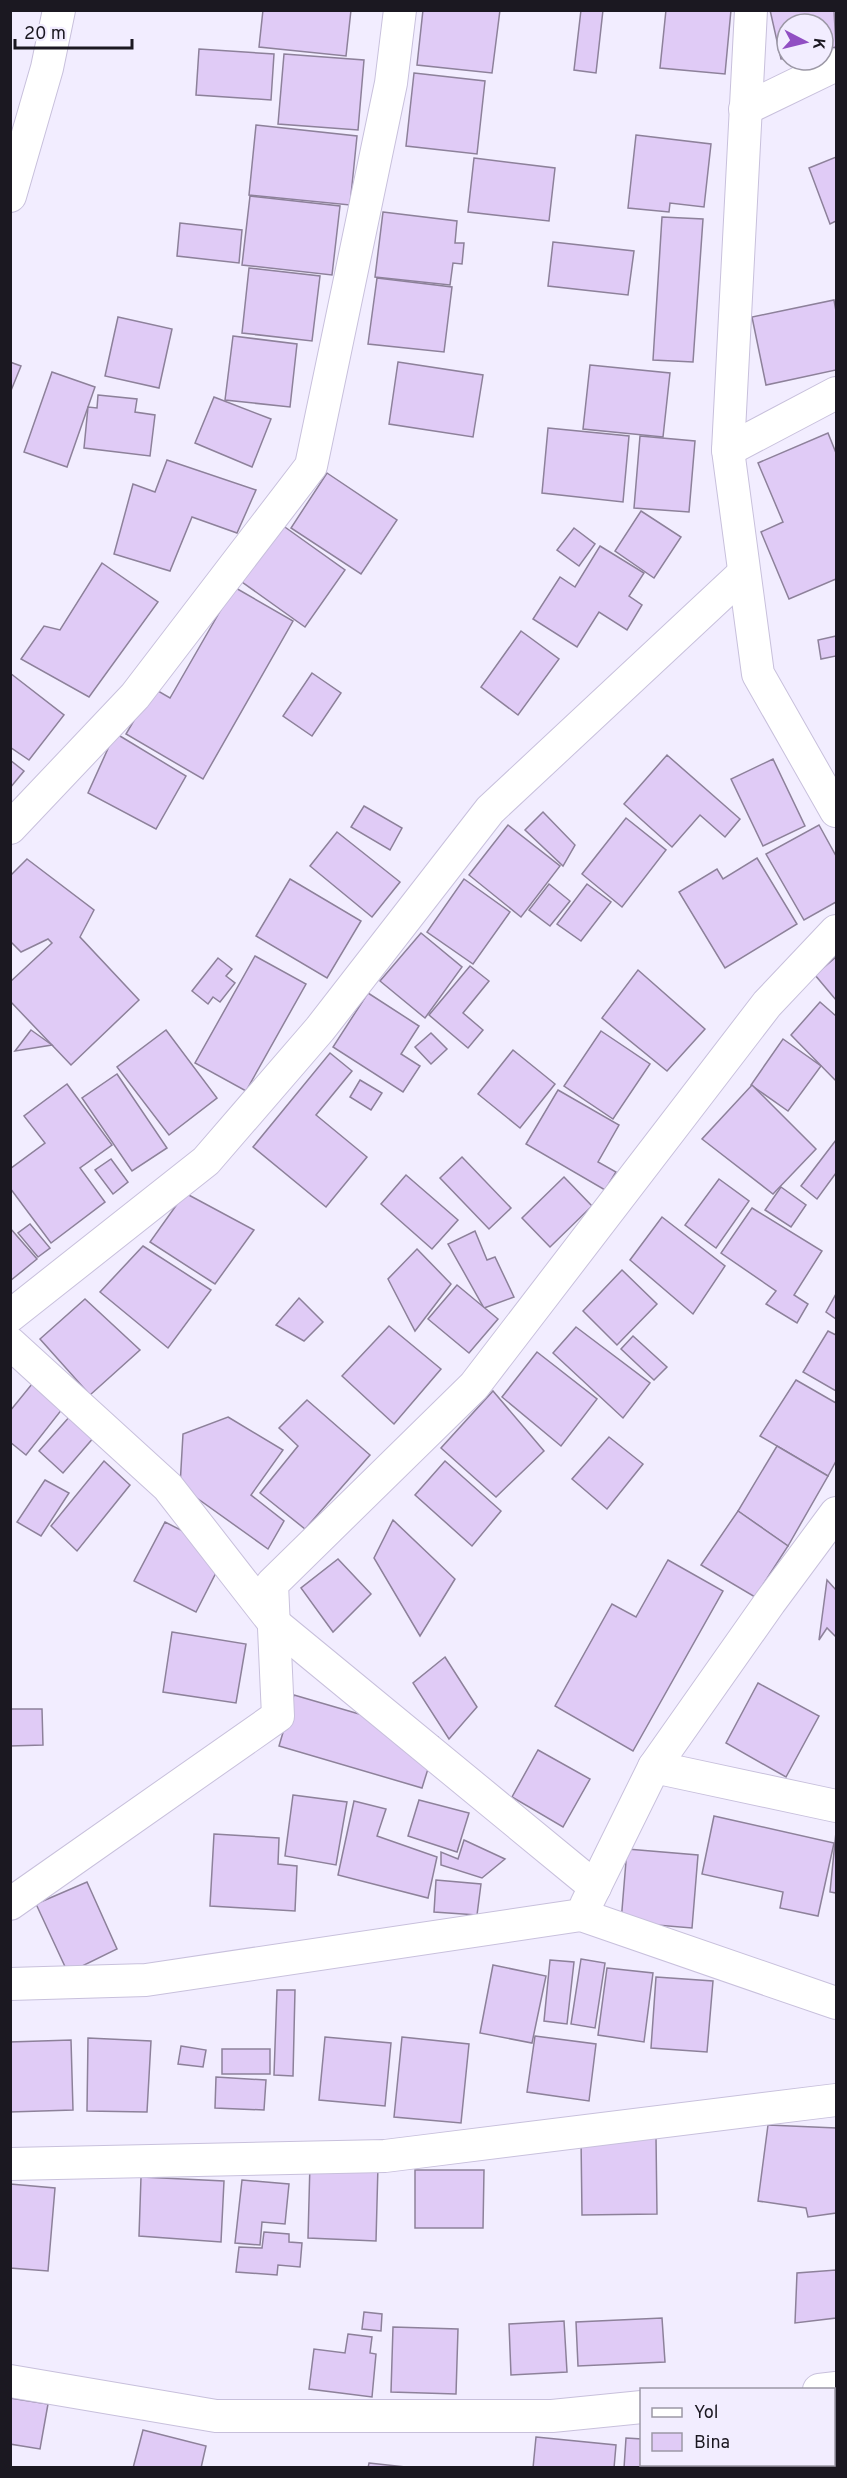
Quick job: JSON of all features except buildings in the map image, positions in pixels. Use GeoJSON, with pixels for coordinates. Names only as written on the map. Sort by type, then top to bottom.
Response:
{"type":"FeatureCollection","features":[{"type":"Feature","properties":{"kind":"street"},"geometry":{"type":"LineString","coordinates":[[10,196],[47,68],[59,10]]}},
{"type":"Feature","properties":{"kind":"street"},"geometry":{"type":"LineString","coordinates":[[10,828],[135,696],[311,466],[391,83],[400,10]]}},
{"type":"Feature","properties":{"kind":"street"},"geometry":{"type":"LineString","coordinates":[[751,10],[728,450],[758,674],[837,811]]}},
{"type":"Feature","properties":{"kind":"street"},"geometry":{"type":"LineString","coordinates":[[745,109],[837,65]]}},
{"type":"Feature","properties":{"kind":"street"},"geometry":{"type":"LineString","coordinates":[[728,450],[837,393]]}},
{"type":"Feature","properties":{"kind":"street"},"geometry":{"type":"LineString","coordinates":[[10,1316],[206,1161],[320,1029],[490,810],[744,573]]}},
{"type":"Feature","properties":{"kind":"street"},"geometry":{"type":"LineString","coordinates":[[10,1904],[278,1716],[272,1584],[474,1386],[767,1004],[837,931]]}},
{"type":"Feature","properties":{"kind":"street"},"geometry":{"type":"LineString","coordinates":[[10,1343],[168,1487],[274,1623],[588,1901],[837,2003]]}},
{"type":"Feature","properties":{"kind":"street"},"geometry":{"type":"LineString","coordinates":[[588,1901],[654,1767],[770,1602],[837,1513]]}},
{"type":"Feature","properties":{"kind":"street"},"geometry":{"type":"LineString","coordinates":[[654,1767],[837,1806]]}},
{"type":"Feature","properties":{"kind":"street"},"geometry":{"type":"LineString","coordinates":[[10,1984],[146,1980],[588,1901]]}},
{"type":"Feature","properties":{"kind":"street"},"geometry":{"type":"LineString","coordinates":[[10,2164],[386,2156],[837,2100]]}},
{"type":"Feature","properties":{"kind":"street"},"geometry":{"type":"LineString","coordinates":[[10,2381],[216,2416],[552,2416],[640,2407]]}}]}
